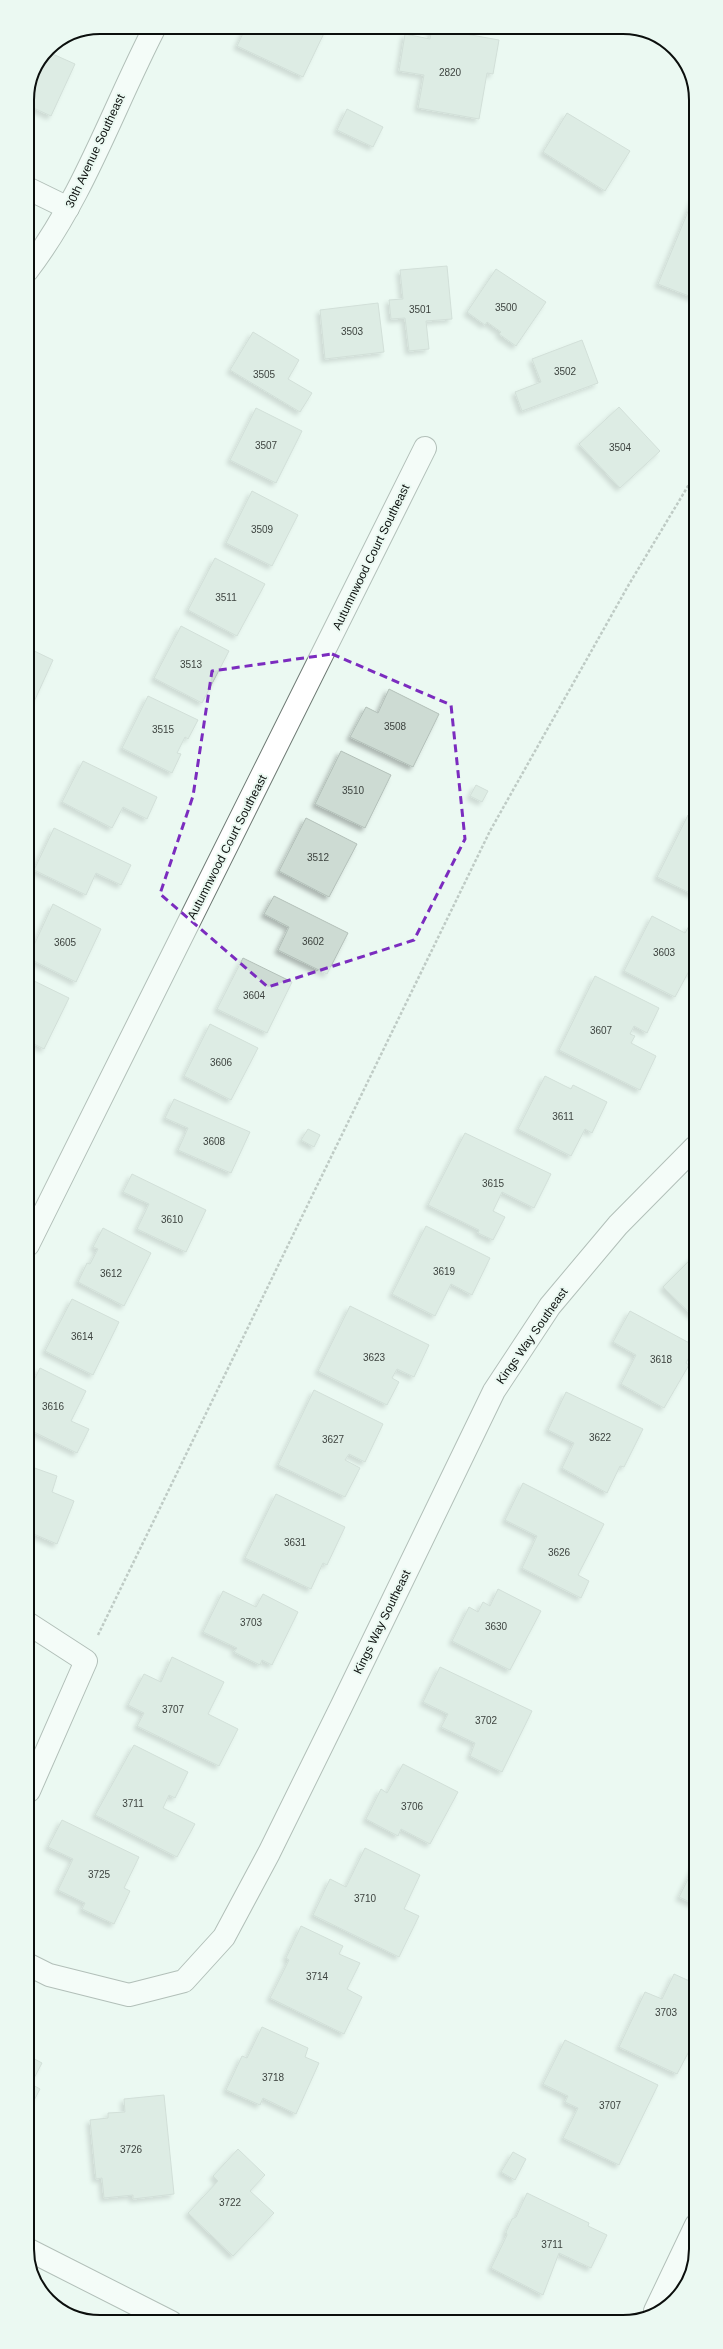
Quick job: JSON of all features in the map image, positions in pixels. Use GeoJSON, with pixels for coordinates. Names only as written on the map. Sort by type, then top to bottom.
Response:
{"type":"FeatureCollection","features":[{"type":"Feature","properties":{"kind":"street","name":"30th Avenue Southeast"},"geometry":{"type":"LineString","coordinates":[[34,261],[44,249],[68,208],[152,34]]}},
{"type":"Feature","properties":{"kind":"street"},"geometry":{"type":"LineString","coordinates":[[34,191],[68,208]]}},
{"type":"Feature","properties":{"kind":"street","name":"Autumnwood Court Southeast"},"geometry":{"type":"LineString","coordinates":[[34,1233],[425,448]]}},
{"type":"Feature","properties":{"kind":"street","name":"Kings Way Southeast"},"geometry":{"type":"LineString","coordinates":[[34,1968],[49,1975],[128,1995],[184,1981],[224,1937],[328,1733],[494,1391],[550,1306],[618,1225],[689,1153]]}},
{"type":"Feature","properties":{"kind":"street"},"geometry":{"type":"LineString","coordinates":[[34,1627],[86,1661],[34,1780]]}},
{"type":"Feature","properties":{"kind":"street"},"geometry":{"type":"LineString","coordinates":[[658,2305],[689,2240]]}},
{"type":"Feature","properties":{"kind":"street"},"geometry":{"type":"LineString","coordinates":[[34,2253],[157,2315]]}},
{"type":"Feature","properties":{"kind":"path"},"geometry":{"type":"LineString","coordinates":[[86,1661],[490,831],[628,586],[689,484]]}},
{"type":"Feature","properties":{"kind":"highlighted area"},"geometry":{"type":"Polygon","coordinates":[[[332,654],[451,705],[465,839],[414,940],[268,987],[160,894],[193,796],[212,671],[332,654]]]}},
{"type":"Feature","properties":{"kind":"building"},"geometry":{"type":"Polygon","coordinates":[[[243,34],[324,34],[303,77],[237,46],[243,34]]]}},
{"type":"Feature","properties":{"kind":"building"},"geometry":{"type":"Polygon","coordinates":[[[405,34],[430,39],[431,34],[466,34],[499,40],[493,74],[487,73],[479,119],[418,108],[424,75],[399,71],[405,34]]]}},
{"type":"Feature","properties":{"kind":"building"},"geometry":{"type":"Polygon","coordinates":[[[52,54],[75,64],[51,116],[34,108],[34,100],[35,87],[39,74],[52,54]]]}},
{"type":"Feature","properties":{"kind":"building"},"geometry":{"type":"Polygon","coordinates":[[[347,109],[383,127],[373,147],[337,130],[347,109]]]}},
{"type":"Feature","properties":{"kind":"building"},"geometry":{"type":"Polygon","coordinates":[[[567,113],[630,151],[605,191],[543,152],[567,113]]]}},
{"type":"Feature","properties":{"kind":"building"},"geometry":{"type":"Polygon","coordinates":[[[689,209],[689,296],[658,284],[689,209]]]}},
{"type":"Feature","properties":{"kind":"building"},"geometry":{"type":"Polygon","coordinates":[[[447,266],[452,319],[426,321],[429,349],[409,351],[405,318],[391,319],[389,300],[403,299],[400,270],[447,266]]]}},
{"type":"Feature","properties":{"kind":"building"},"geometry":{"type":"Polygon","coordinates":[[[496,269],[546,302],[516,346],[499,334],[501,332],[487,322],[485,325],[467,312],[496,269]]]}},
{"type":"Feature","properties":{"kind":"building"},"geometry":{"type":"Polygon","coordinates":[[[378,303],[384,352],[325,359],[320,310],[378,303]]]}},
{"type":"Feature","properties":{"kind":"building"},"geometry":{"type":"Polygon","coordinates":[[[253,332],[299,360],[288,379],[312,393],[300,412],[230,370],[253,332]]]}},
{"type":"Feature","properties":{"kind":"building"},"geometry":{"type":"Polygon","coordinates":[[[582,340],[598,383],[522,411],[515,392],[541,382],[532,359],[582,340]]]}},
{"type":"Feature","properties":{"kind":"building"},"geometry":{"type":"Polygon","coordinates":[[[619,407],[660,451],[620,488],[579,444],[619,407]]]}},
{"type":"Feature","properties":{"kind":"building"},"geometry":{"type":"Polygon","coordinates":[[[256,408],[302,431],[276,483],[230,460],[256,408]]]}},
{"type":"Feature","properties":{"kind":"building"},"geometry":{"type":"Polygon","coordinates":[[[252,491],[298,515],[272,566],[226,543],[252,491]]]}},
{"type":"Feature","properties":{"kind":"building"},"geometry":{"type":"Polygon","coordinates":[[[215,558],[265,584],[237,636],[188,610],[215,558]]]}},
{"type":"Feature","properties":{"kind":"building"},"geometry":{"type":"Polygon","coordinates":[[[181,626],[229,651],[202,703],[154,678],[181,626]]]}},
{"type":"Feature","properties":{"kind":"building"},"geometry":{"type":"Polygon","coordinates":[[[34,651],[53,660],[34,702],[34,651]]]}},
{"type":"Feature","properties":{"kind":"building"},"geometry":{"type":"Polygon","coordinates":[[[389,689],[439,714],[413,767],[350,737],[366,707],[378,713],[389,689]]]}},
{"type":"Feature","properties":{"kind":"building"},"geometry":{"type":"Polygon","coordinates":[[[148,696],[198,720],[188,739],[185,737],[177,753],[181,754],[172,773],[122,748],[148,696]]]}},
{"type":"Feature","properties":{"kind":"building"},"geometry":{"type":"Polygon","coordinates":[[[341,751],[391,775],[365,828],[315,804],[341,751]]]}},
{"type":"Feature","properties":{"kind":"building"},"geometry":{"type":"Polygon","coordinates":[[[83,761],[157,797],[147,819],[123,807],[112,828],[62,802],[83,761]]]}},
{"type":"Feature","properties":{"kind":"building"},"geometry":{"type":"Polygon","coordinates":[[[476,785],[488,791],[482,802],[470,796],[476,785]]]}},
{"type":"Feature","properties":{"kind":"building"},"geometry":{"type":"Polygon","coordinates":[[[688,815],[689,816],[689,893],[657,877],[688,815]]]}},
{"type":"Feature","properties":{"kind":"building"},"geometry":{"type":"Polygon","coordinates":[[[306,818],[357,844],[329,897],[279,871],[306,818]]]}},
{"type":"Feature","properties":{"kind":"building"},"geometry":{"type":"Polygon","coordinates":[[[54,828],[131,865],[121,885],[96,873],[86,895],[34,870],[54,828]]]}},
{"type":"Feature","properties":{"kind":"building"},"geometry":{"type":"Polygon","coordinates":[[[274,896],[348,933],[327,974],[278,950],[289,927],[264,914],[274,896]]]}},
{"type":"Feature","properties":{"kind":"building"},"geometry":{"type":"Polygon","coordinates":[[[53,904],[101,929],[76,982],[34,961],[34,945],[53,904]]]}},
{"type":"Feature","properties":{"kind":"building"},"geometry":{"type":"Polygon","coordinates":[[[652,916],[685,933],[689,926],[689,971],[675,997],[624,971],[652,916]]]}},
{"type":"Feature","properties":{"kind":"building"},"geometry":{"type":"Polygon","coordinates":[[[243,958],[292,982],[267,1033],[217,1009],[243,958]]]}},
{"type":"Feature","properties":{"kind":"building"},"geometry":{"type":"Polygon","coordinates":[[[595,976],[659,1008],[647,1033],[634,1026],[630,1034],[635,1036],[631,1043],[656,1056],[640,1090],[559,1050],[595,976]]]}},
{"type":"Feature","properties":{"kind":"building"},"geometry":{"type":"Polygon","coordinates":[[[34,981],[69,998],[44,1049],[34,1044],[34,981]]]}},
{"type":"Feature","properties":{"kind":"building"},"geometry":{"type":"Polygon","coordinates":[[[210,1024],[258,1048],[231,1100],[184,1076],[210,1024]]]}},
{"type":"Feature","properties":{"kind":"building"},"geometry":{"type":"Polygon","coordinates":[[[545,1076],[571,1089],[573,1085],[607,1102],[592,1133],[585,1129],[571,1156],[518,1129],[545,1076]]]}},
{"type":"Feature","properties":{"kind":"building"},"geometry":{"type":"Polygon","coordinates":[[[174,1099],[250,1132],[231,1173],[178,1150],[188,1128],[165,1118],[174,1099]]]}},
{"type":"Feature","properties":{"kind":"building"},"geometry":{"type":"Polygon","coordinates":[[[308,1129],[320,1135],[314,1147],[301,1140],[308,1129]]]}},
{"type":"Feature","properties":{"kind":"building"},"geometry":{"type":"Polygon","coordinates":[[[465,1133],[551,1174],[534,1208],[502,1192],[493,1211],[505,1217],[493,1240],[478,1233],[479,1230],[428,1205],[465,1133]]]}},
{"type":"Feature","properties":{"kind":"building"},"geometry":{"type":"Polygon","coordinates":[[[132,1174],[206,1210],[186,1252],[137,1229],[149,1204],[123,1192],[132,1174]]]}},
{"type":"Feature","properties":{"kind":"building"},"geometry":{"type":"Polygon","coordinates":[[[426,1226],[490,1258],[472,1295],[451,1284],[435,1316],[392,1294],[426,1226]]]}},
{"type":"Feature","properties":{"kind":"building"},"geometry":{"type":"Polygon","coordinates":[[[103,1228],[151,1253],[124,1306],[78,1282],[87,1263],[90,1264],[98,1249],[93,1247],[103,1228]]]}},
{"type":"Feature","properties":{"kind":"building"},"geometry":{"type":"Polygon","coordinates":[[[689,1261],[689,1312],[663,1287],[689,1261]]]}},
{"type":"Feature","properties":{"kind":"building"},"geometry":{"type":"Polygon","coordinates":[[[72,1299],[119,1322],[93,1375],[45,1351],[72,1299]]]}},
{"type":"Feature","properties":{"kind":"building"},"geometry":{"type":"Polygon","coordinates":[[[350,1306],[429,1345],[414,1377],[397,1369],[392,1378],[399,1382],[387,1405],[318,1371],[350,1306]]]}},
{"type":"Feature","properties":{"kind":"building"},"geometry":{"type":"Polygon","coordinates":[[[630,1311],[689,1343],[689,1357],[686,1363],[689,1365],[664,1408],[621,1384],[636,1355],[613,1342],[630,1311]]]}},
{"type":"Feature","properties":{"kind":"building"},"geometry":{"type":"Polygon","coordinates":[[[40,1368],[86,1391],[71,1421],[89,1429],[77,1453],[34,1432],[34,1380],[40,1368]]]}},
{"type":"Feature","properties":{"kind":"building"},"geometry":{"type":"Polygon","coordinates":[[[314,1390],[383,1424],[365,1462],[349,1454],[345,1460],[360,1468],[345,1497],[278,1465],[314,1390]]]}},
{"type":"Feature","properties":{"kind":"building"},"geometry":{"type":"Polygon","coordinates":[[[566,1392],[643,1429],[624,1467],[620,1466],[607,1493],[562,1468],[574,1443],[548,1430],[566,1392]]]}},
{"type":"Feature","properties":{"kind":"building"},"geometry":{"type":"Polygon","coordinates":[[[34,1468],[57,1476],[52,1492],[74,1501],[57,1544],[34,1534],[34,1468]]]}},
{"type":"Feature","properties":{"kind":"building"},"geometry":{"type":"Polygon","coordinates":[[[523,1483],[604,1524],[578,1575],[589,1581],[581,1598],[522,1568],[537,1536],[505,1520],[523,1483]]]}},
{"type":"Feature","properties":{"kind":"building"},"geometry":{"type":"Polygon","coordinates":[[[276,1494],[345,1527],[327,1565],[323,1563],[311,1589],[245,1558],[276,1494]]]}},
{"type":"Feature","properties":{"kind":"building"},"geometry":{"type":"Polygon","coordinates":[[[498,1589],[541,1611],[510,1670],[452,1641],[469,1607],[478,1612],[483,1602],[490,1606],[498,1589]]]}},
{"type":"Feature","properties":{"kind":"building"},"geometry":{"type":"Polygon","coordinates":[[[223,1591],[256,1607],[263,1594],[298,1612],[272,1665],[262,1660],[260,1665],[234,1652],[237,1648],[203,1632],[223,1591]]]}},
{"type":"Feature","properties":{"kind":"building"},"geometry":{"type":"Polygon","coordinates":[[[172,1657],[224,1682],[208,1714],[238,1729],[219,1766],[137,1726],[144,1713],[128,1705],[144,1674],[161,1682],[172,1657]]]}},
{"type":"Feature","properties":{"kind":"building"},"geometry":{"type":"Polygon","coordinates":[[[440,1667],[532,1711],[502,1772],[470,1756],[475,1743],[441,1727],[448,1714],[423,1702],[440,1667]]]}},
{"type":"Feature","properties":{"kind":"building"},"geometry":{"type":"Polygon","coordinates":[[[134,1745],[188,1772],[175,1798],[169,1795],[163,1808],[195,1824],[177,1857],[95,1815],[134,1745]]]}},
{"type":"Feature","properties":{"kind":"building"},"geometry":{"type":"Polygon","coordinates":[[[403,1764],[458,1792],[430,1844],[401,1829],[398,1836],[366,1819],[381,1789],[387,1793],[403,1764]]]}},
{"type":"Feature","properties":{"kind":"building"},"geometry":{"type":"Polygon","coordinates":[[[62,1820],[139,1857],[124,1888],[130,1891],[114,1924],[82,1909],[85,1903],[58,1890],[73,1859],[48,1847],[62,1820]]]}},
{"type":"Feature","properties":{"kind":"building"},"geometry":{"type":"Polygon","coordinates":[[[365,1848],[420,1875],[404,1909],[419,1916],[399,1957],[313,1915],[330,1879],[346,1887],[365,1848]]]}},
{"type":"Feature","properties":{"kind":"building"},"geometry":{"type":"Polygon","coordinates":[[[689,1877],[689,1902],[679,1897],[689,1877]]]}},
{"type":"Feature","properties":{"kind":"building"},"geometry":{"type":"Polygon","coordinates":[[[301,1926],[343,1946],[339,1954],[360,1963],[347,1989],[362,1997],[344,2034],[270,1998],[289,1960],[286,1958],[301,1926]]]}},
{"type":"Feature","properties":{"kind":"building"},"geometry":{"type":"Polygon","coordinates":[[[674,1974],[689,1981],[689,2051],[677,2074],[619,2047],[645,1992],[662,1999],[674,1974]]]}},
{"type":"Feature","properties":{"kind":"building"},"geometry":{"type":"Polygon","coordinates":[[[262,2027],[308,2048],[305,2057],[319,2063],[296,2114],[263,2098],[260,2105],[226,2090],[242,2056],[247,2058],[262,2027]]]}},
{"type":"Feature","properties":{"kind":"building"},"geometry":{"type":"Polygon","coordinates":[[[565,2040],[658,2085],[619,2165],[563,2138],[578,2108],[565,2102],[568,2096],[543,2084],[565,2040]]]}},
{"type":"Feature","properties":{"kind":"building"},"geometry":{"type":"Polygon","coordinates":[[[34,2059],[42,2063],[34,2078],[34,2059]]]}},
{"type":"Feature","properties":{"kind":"building"},"geometry":{"type":"Polygon","coordinates":[[[34,2086],[40,2089],[34,2100],[34,2086]]]}},
{"type":"Feature","properties":{"kind":"building"},"geometry":{"type":"Polygon","coordinates":[[[164,2095],[174,2194],[133,2199],[133,2195],[104,2198],[102,2178],[96,2179],[90,2120],[108,2118],[108,2113],[125,2112],[124,2099],[164,2095]]]}},
{"type":"Feature","properties":{"kind":"building"},"geometry":{"type":"Polygon","coordinates":[[[238,2149],[265,2175],[250,2191],[274,2213],[233,2256],[188,2213],[218,2181],[213,2176],[238,2149]]]}},
{"type":"Feature","properties":{"kind":"building"},"geometry":{"type":"Polygon","coordinates":[[[513,2152],[526,2159],[515,2180],[501,2172],[513,2152]]]}},
{"type":"Feature","properties":{"kind":"building"},"geometry":{"type":"Polygon","coordinates":[[[527,2193],[589,2223],[588,2226],[607,2235],[591,2268],[559,2253],[543,2295],[491,2268],[507,2235],[506,2232],[512,2219],[516,2217],[527,2193]]]}}]}
